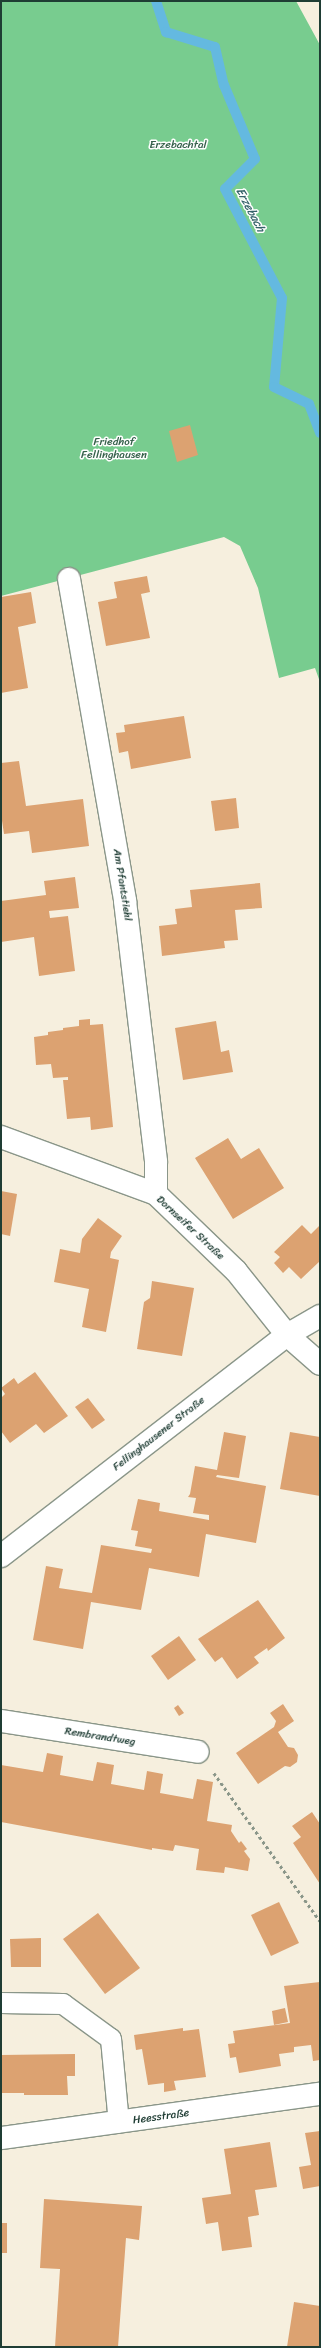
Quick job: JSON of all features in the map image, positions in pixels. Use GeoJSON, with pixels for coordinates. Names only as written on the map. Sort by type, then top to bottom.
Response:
{"type":"FeatureCollection","features":[{"type":"Feature","properties":{"kind":"street","name":"Am Pfantstiehl"},"geometry":{"type":"LineString","coordinates":[[69,579],[125,900],[156,1162],[156,1194]]}},
{"type":"Feature","properties":{"kind":"street","name":"Dornseifer Straße"},"geometry":{"type":"LineString","coordinates":[[1,1137],[156,1194],[236,1271],[287,1335],[320,1364]]}},
{"type":"Feature","properties":{"kind":"street","name":"Fellinghausener Straße"},"geometry":{"type":"LineString","coordinates":[[1,1556],[287,1335],[320,1316]]}},
{"type":"Feature","properties":{"kind":"street","name":"Rembrandtweg"},"geometry":{"type":"LineString","coordinates":[[1,1721],[198,1752]]}},
{"type":"Feature","properties":{"kind":"street","name":"Heesstraße"},"geometry":{"type":"LineString","coordinates":[[1,2138],[119,2123],[320,2094]]}},
{"type":"Feature","properties":{"kind":"lane"},"geometry":{"type":"LineString","coordinates":[[1,2003],[63,2004],[111,2040],[119,2123]]}},
{"type":"Feature","properties":{"kind":"path"},"geometry":{"type":"LineString","coordinates":[[198,1752],[320,1921]]}},
{"type":"Feature","properties":{"kind":"green space","name":"Erzebachtal"},"geometry":{"type":"Polygon","coordinates":[[[1,1],[296,1],[320,45],[320,682],[315,668],[279,678],[258,588],[240,546],[224,537],[1,596],[1,1]]]}},
{"type":"Feature","properties":{"kind":"building"},"geometry":{"type":"Polygon","coordinates":[[[190,425],[198,455],[177,462],[169,431],[190,425]]]}},
{"type":"Feature","properties":{"kind":"building"},"geometry":{"type":"Polygon","coordinates":[[[147,576],[150,592],[141,594],[150,638],[106,646],[98,602],[117,598],[114,582],[147,576]]]}},
{"type":"Feature","properties":{"kind":"building"},"geometry":{"type":"Polygon","coordinates":[[[31,592],[36,623],[18,627],[28,688],[1,693],[1,597],[31,592]]]}},
{"type":"Feature","properties":{"kind":"building"},"geometry":{"type":"Polygon","coordinates":[[[184,716],[191,758],[131,769],[128,751],[119,753],[116,733],[125,732],[124,725],[184,716]]]}},
{"type":"Feature","properties":{"kind":"building"},"geometry":{"type":"Polygon","coordinates":[[[19,761],[26,806],[83,799],[89,846],[32,853],[29,831],[4,834],[1,814],[1,763],[19,761]]]}},
{"type":"Feature","properties":{"kind":"building"},"geometry":{"type":"Polygon","coordinates":[[[236,798],[239,828],[215,831],[211,801],[236,798]]]}},
{"type":"Feature","properties":{"kind":"building"},"geometry":{"type":"Polygon","coordinates":[[[75,877],[79,908],[49,911],[50,918],[68,916],[75,971],[39,976],[34,937],[1,942],[1,901],[46,895],[44,881],[75,877]]]}},
{"type":"Feature","properties":{"kind":"building"},"geometry":{"type":"Polygon","coordinates":[[[260,883],[262,908],[235,910],[238,940],[224,941],[225,948],[162,956],[159,926],[177,924],[175,909],[192,907],[190,890],[260,883]]]}},
{"type":"Feature","properties":{"kind":"building"},"geometry":{"type":"Polygon","coordinates":[[[90,1019],[90,1025],[103,1024],[113,1127],[91,1130],[90,1117],[67,1119],[63,1080],[68,1080],[68,1077],[53,1078],[51,1064],[36,1065],[34,1037],[48,1035],[48,1032],[63,1030],[63,1028],[79,1026],[79,1020],[90,1019]]]}},
{"type":"Feature","properties":{"kind":"building"},"geometry":{"type":"Polygon","coordinates":[[[216,1021],[221,1052],[229,1050],[233,1072],[183,1080],[175,1028],[216,1021]]]}},
{"type":"Feature","properties":{"kind":"building"},"geometry":{"type":"Polygon","coordinates":[[[228,1138],[241,1159],[259,1148],[284,1188],[233,1219],[195,1158],[228,1138]]]}},
{"type":"Feature","properties":{"kind":"building"},"geometry":{"type":"Polygon","coordinates":[[[1,1191],[17,1194],[10,1236],[1,1234],[1,1191]]]}},
{"type":"Feature","properties":{"kind":"building"},"geometry":{"type":"Polygon","coordinates":[[[98,1218],[122,1236],[111,1252],[110,1258],[119,1260],[106,1332],[82,1327],[89,1289],[54,1282],[60,1249],[80,1253],[82,1239],[98,1218]]]}},
{"type":"Feature","properties":{"kind":"building"},"geometry":{"type":"Polygon","coordinates":[[[302,1225],[311,1234],[320,1225],[320,1261],[301,1279],[289,1267],[283,1273],[274,1263],[280,1257],[274,1252],[302,1225]]]}},
{"type":"Feature","properties":{"kind":"building"},"geometry":{"type":"Polygon","coordinates":[[[152,1281],[194,1288],[182,1356],[137,1349],[144,1302],[150,1298],[152,1281]]]}},
{"type":"Feature","properties":{"kind":"building"},"geometry":{"type":"Polygon","coordinates":[[[35,1372],[68,1416],[44,1433],[36,1424],[10,1443],[1,1431],[1,1398],[5,1394],[1,1388],[14,1378],[18,1384],[35,1372]]]}},
{"type":"Feature","properties":{"kind":"building"},"geometry":{"type":"Polygon","coordinates":[[[88,1398],[105,1420],[92,1429],[75,1407],[88,1398]]]}},
{"type":"Feature","properties":{"kind":"building"},"geometry":{"type":"Polygon","coordinates":[[[224,1432],[246,1436],[239,1478],[217,1475],[216,1477],[266,1486],[256,1543],[206,1534],[199,1577],[149,1568],[141,1610],[91,1602],[83,1649],[33,1640],[46,1566],[63,1569],[59,1588],[92,1593],[101,1545],[151,1553],[152,1549],[135,1546],[138,1531],[131,1530],[138,1499],[160,1503],[159,1511],[209,1520],[209,1515],[193,1513],[196,1498],[188,1497],[190,1494],[195,1466],[217,1470],[224,1432]]]}},
{"type":"Feature","properties":{"kind":"building"},"geometry":{"type":"Polygon","coordinates":[[[290,1432],[320,1437],[320,1496],[280,1489],[290,1432]]]}},
{"type":"Feature","properties":{"kind":"building"},"geometry":{"type":"Polygon","coordinates":[[[258,1600],[285,1638],[268,1651],[267,1648],[254,1657],[259,1663],[237,1679],[222,1657],[215,1662],[198,1639],[258,1600]]]}},
{"type":"Feature","properties":{"kind":"building"},"geometry":{"type":"Polygon","coordinates":[[[179,1636],[196,1660],[168,1680],[151,1656],[179,1636]]]}},
{"type":"Feature","properties":{"kind":"building"},"geometry":{"type":"Polygon","coordinates":[[[283,1704],[294,1721],[278,1732],[288,1747],[294,1748],[298,1755],[297,1762],[290,1767],[285,1766],[258,1784],[236,1753],[274,1727],[276,1721],[270,1713],[283,1704]]]}},
{"type":"Feature","properties":{"kind":"building"},"geometry":{"type":"Polygon","coordinates":[[[178,1705],[184,1713],[179,1716],[174,1708],[178,1705]]]}},
{"type":"Feature","properties":{"kind":"building"},"geometry":{"type":"Polygon","coordinates":[[[47,1753],[63,1756],[60,1775],[93,1781],[97,1762],[114,1765],[111,1784],[144,1790],[147,1771],[163,1774],[160,1793],[193,1799],[197,1779],[213,1782],[207,1821],[232,1825],[231,1831],[239,1843],[241,1841],[247,1849],[244,1851],[250,1859],[248,1871],[225,1867],[224,1873],[196,1870],[199,1849],[175,1845],[173,1851],[152,1848],[152,1850],[1,1822],[1,1765],[43,1772],[47,1753]]]}},
{"type":"Feature","properties":{"kind":"building"},"geometry":{"type":"Polygon","coordinates":[[[312,1812],[320,1824],[320,1884],[293,1843],[301,1837],[292,1826],[312,1812]]]}},
{"type":"Feature","properties":{"kind":"building"},"geometry":{"type":"Polygon","coordinates":[[[279,1902],[299,1943],[271,1956],[251,1915],[279,1902]]]}},
{"type":"Feature","properties":{"kind":"building"},"geometry":{"type":"Polygon","coordinates":[[[98,1913],[140,1968],[105,1994],[63,1939],[98,1913]]]}},
{"type":"Feature","properties":{"kind":"building"},"geometry":{"type":"Polygon","coordinates":[[[41,1938],[41,1967],[11,1967],[10,1939],[41,1938]]]}},
{"type":"Feature","properties":{"kind":"building"},"geometry":{"type":"Polygon","coordinates":[[[320,1982],[320,2060],[313,2061],[311,2045],[294,2047],[294,2052],[279,2054],[281,2066],[239,2073],[236,2057],[230,2058],[228,2044],[235,2043],[233,2031],[290,2023],[284,1986],[320,1982]]]}},
{"type":"Feature","properties":{"kind":"building"},"geometry":{"type":"Polygon","coordinates":[[[285,2008],[288,2022],[274,2025],[272,2011],[285,2008]]]}},
{"type":"Feature","properties":{"kind":"building"},"geometry":{"type":"Polygon","coordinates":[[[183,2028],[183,2031],[199,2029],[206,2077],[174,2081],[176,2090],[164,2092],[164,2083],[148,2085],[142,2049],[136,2050],[134,2035],[183,2028]]]}},
{"type":"Feature","properties":{"kind":"building"},"geometry":{"type":"Polygon","coordinates":[[[75,2054],[75,2076],[67,2076],[68,2095],[24,2095],[24,2093],[1,2093],[1,2055],[75,2054]]]}},
{"type":"Feature","properties":{"kind":"building"},"geometry":{"type":"Polygon","coordinates":[[[320,2131],[320,2186],[303,2189],[299,2167],[311,2165],[305,2133],[320,2131]]]}},
{"type":"Feature","properties":{"kind":"building"},"geometry":{"type":"Polygon","coordinates":[[[270,2142],[277,2187],[255,2190],[259,2215],[248,2217],[252,2247],[222,2251],[218,2222],[206,2224],[202,2198],[231,2194],[224,2149],[270,2142]]]}},
{"type":"Feature","properties":{"kind":"building"},"geometry":{"type":"Polygon","coordinates":[[[44,2199],[142,2206],[139,2240],[126,2238],[118,2347],[55,2347],[60,2269],[40,2268],[44,2199]]]}},
{"type":"Feature","properties":{"kind":"building"},"geometry":{"type":"Polygon","coordinates":[[[1,2223],[7,2223],[7,2253],[1,2253],[1,2223]]]}},
{"type":"Feature","properties":{"kind":"building"},"geometry":{"type":"Polygon","coordinates":[[[294,2302],[320,2306],[320,2347],[287,2347],[294,2302]]]}},
{"type":"Feature","properties":{"kind":"waterway","name":"Erzebach"},"geometry":{"type":"LineString","coordinates":[[156,1],[166,32],[215,47],[224,85],[255,159],[225,189],[282,298],[274,387],[309,404],[320,433]]}},
{"type":"Feature","properties":{"kind":"park label","name":"Friedhof Fellinghausen"},"geometry":{"type":"Point","coordinates":[114,449]}}]}
